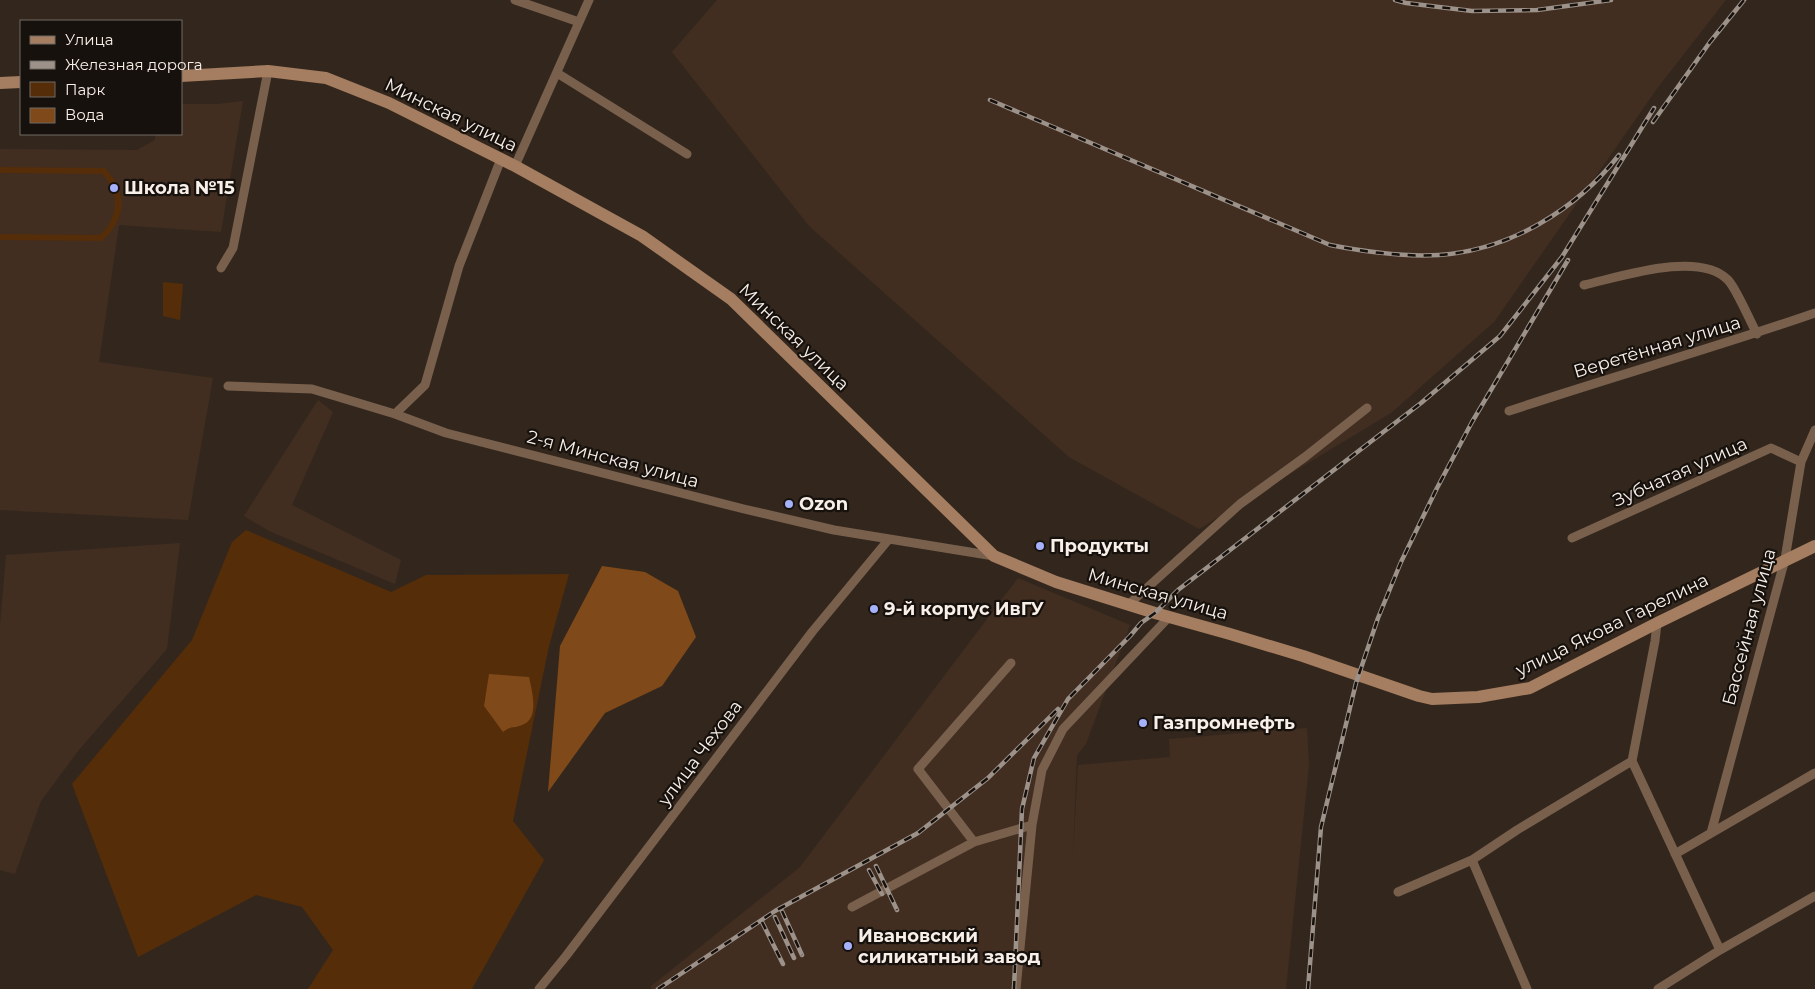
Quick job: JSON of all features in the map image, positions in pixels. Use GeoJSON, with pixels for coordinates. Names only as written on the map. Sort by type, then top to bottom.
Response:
{"type":"FeatureCollection","features":[{"type":"Feature","properties":{"kind":"main road","name":"Минская улица"},"geometry":{"type":"LineString","coordinates":[[182,76],[268,71],[326,78],[389,103],[515,166],[642,236],[731,299],[994,556],[1041,577],[1358,675]]}},
{"type":"Feature","properties":{"kind":"main road"},"geometry":{"type":"LineString","coordinates":[[0,83],[20,82]]}},
{"type":"Feature","properties":{"kind":"main road","name":"улица Якова Гарелина"},"geometry":{"type":"LineString","coordinates":[[1358,675],[1432,699],[1478,697],[1530,688],[1785,559],[1815,546]]}},
{"type":"Feature","properties":{"kind":"street"},"geometry":{"type":"LineString","coordinates":[[515,0],[580,22]]}},
{"type":"Feature","properties":{"kind":"street"},"geometry":{"type":"LineString","coordinates":[[515,166],[590,0]]}},
{"type":"Feature","properties":{"kind":"street"},"geometry":{"type":"LineString","coordinates":[[221,268],[232,248],[268,71]]}},
{"type":"Feature","properties":{"kind":"street"},"geometry":{"type":"LineString","coordinates":[[557,73],[687,154]]}},
{"type":"Feature","properties":{"kind":"street"},"geometry":{"type":"LineString","coordinates":[[395,414],[425,386],[459,266],[501,159]]}},
{"type":"Feature","properties":{"kind":"street"},"geometry":{"type":"LineString","coordinates":[[1584,285],[1667,266],[1708,268],[1719,272],[1729,280],[1757,334]]}},
{"type":"Feature","properties":{"kind":"street","name":"Веретённая улица"},"geometry":{"type":"LineString","coordinates":[[1509,411],[1594,382],[1757,334],[1815,314]]}},
{"type":"Feature","properties":{"kind":"street","name":"2-я Минская улица"},"geometry":{"type":"LineString","coordinates":[[228,386],[312,389],[395,414],[446,433],[744,509],[834,530],[994,556]]}},
{"type":"Feature","properties":{"kind":"street"},"geometry":{"type":"LineString","coordinates":[[1128,604],[1240,504],[1305,458],[1368,408]]}},
{"type":"Feature","properties":{"kind":"street","name":"Бассейная улица"},"geometry":{"type":"LineString","coordinates":[[1710,833],[1785,559],[1801,462],[1815,430]]}},
{"type":"Feature","properties":{"kind":"street","name":"Зубчатая улица"},"geometry":{"type":"LineString","coordinates":[[1572,538],[1771,448],[1801,462]]}},
{"type":"Feature","properties":{"kind":"street","name":"улица Чехова"},"geometry":{"type":"LineString","coordinates":[[539,989],[812,632],[889,538]]}},
{"type":"Feature","properties":{"kind":"street"},"geometry":{"type":"LineString","coordinates":[[1016,989],[1032,825],[1042,770],[1063,729],[1170,617]]}},
{"type":"Feature","properties":{"kind":"street"},"geometry":{"type":"LineString","coordinates":[[1657,623],[1632,761],[1720,950]]}},
{"type":"Feature","properties":{"kind":"street"},"geometry":{"type":"LineString","coordinates":[[974,842],[918,769],[1011,663]]}},
{"type":"Feature","properties":{"kind":"street"},"geometry":{"type":"LineString","coordinates":[[1398,892],[1472,860],[1517,830],[1632,761]]}},
{"type":"Feature","properties":{"kind":"street"},"geometry":{"type":"LineString","coordinates":[[1675,854],[1815,773]]}},
{"type":"Feature","properties":{"kind":"street"},"geometry":{"type":"LineString","coordinates":[[852,907],[974,842],[1032,825]]}},
{"type":"Feature","properties":{"kind":"street"},"geometry":{"type":"LineString","coordinates":[[1472,860],[1527,989]]}},
{"type":"Feature","properties":{"kind":"street"},"geometry":{"type":"LineString","coordinates":[[1658,989],[1720,950],[1815,896]]}},
{"type":"Feature","properties":{"kind":"shaded area"},"geometry":{"type":"Polygon","coordinates":[[[717,0],[1726,0],[1656,90],[1494,322],[1391,413],[1199,529],[1069,457],[809,226],[672,52],[717,0]]]}},
{"type":"Feature","properties":{"kind":"shaded area"},"geometry":{"type":"Polygon","coordinates":[[[243,101],[221,232],[119,225],[99,362],[213,378],[188,520],[0,510],[0,149],[137,150],[155,140],[155,135],[182,135],[182,104],[217,104],[243,101]]]}},
{"type":"Feature","properties":{"kind":"shaded area"},"geometry":{"type":"Polygon","coordinates":[[[318,400],[333,412],[292,505],[401,560],[395,584],[269,531],[244,516],[318,400]]]}},
{"type":"Feature","properties":{"kind":"shaded area"},"geometry":{"type":"Polygon","coordinates":[[[180,543],[167,649],[78,751],[41,801],[15,874],[0,870],[0,626],[6,555],[180,543]]]}},
{"type":"Feature","properties":{"kind":"shaded area","name":"Ивановский силикатный завод"},"geometry":{"type":"Polygon","coordinates":[[[1018,578],[1130,625],[1086,744],[1077,755],[1073,856],[1078,765],[1170,757],[1169,739],[1307,728],[1309,765],[1286,989],[652,989],[650,987],[800,867],[1018,578]]]}},
{"type":"Feature","properties":{"kind":"green space"},"geometry":{"type":"Polygon","coordinates":[[[0,167],[105,168],[118,186],[121,196],[122,205],[116,224],[102,241],[0,240],[0,234],[100,235],[111,221],[115,205],[112,189],[102,174],[0,173],[0,167]]]}},
{"type":"Feature","properties":{"kind":"green space"},"geometry":{"type":"Polygon","coordinates":[[[163,282],[183,284],[180,320],[163,316],[163,282]]]}},
{"type":"Feature","properties":{"kind":"green space"},"geometry":{"type":"Polygon","coordinates":[[[246,530],[391,592],[426,575],[569,574],[549,646],[513,821],[544,860],[472,989],[308,989],[333,950],[302,907],[256,895],[138,957],[72,784],[192,640],[232,542],[246,530]]]}},
{"type":"Feature","properties":{"kind":"water"},"geometry":{"type":"Polygon","coordinates":[[[602,566],[645,572],[678,591],[696,637],[662,686],[605,713],[548,792],[560,646],[602,566]]]}},
{"type":"Feature","properties":{"kind":"water"},"geometry":{"type":"Polygon","coordinates":[[[489,674],[529,677],[533,711],[528,722],[503,732],[484,706],[489,674]]]}},
{"type":"Feature","properties":{"kind":"railway"},"geometry":{"type":"LineString","coordinates":[[1395,0],[1472,11],[1537,10],[1611,0]]}},
{"type":"Feature","properties":{"kind":"railway"},"geometry":{"type":"LineString","coordinates":[[1653,122],[1710,42],[1744,0]]}},
{"type":"Feature","properties":{"kind":"railway"},"geometry":{"type":"LineString","coordinates":[[990,100],[1330,245],[1384,253],[1439,255],[1465,252],[1516,236],[1540,224],[1583,193],[1619,155]]}},
{"type":"Feature","properties":{"kind":"railway"},"geometry":{"type":"LineString","coordinates":[[1014,989],[1022,809],[1034,758],[1068,699],[1141,623],[1155,613],[1178,590],[1421,403],[1500,336],[1562,257],[1654,108]]}},
{"type":"Feature","properties":{"kind":"railway"},"geometry":{"type":"LineString","coordinates":[[1308,989],[1321,827],[1356,683],[1378,618],[1401,562],[1472,422],[1568,260]]}},
{"type":"Feature","properties":{"kind":"railway"},"geometry":{"type":"LineString","coordinates":[[658,989],[775,911],[918,833],[988,778],[1058,709]]}},
{"type":"Feature","properties":{"kind":"railway"},"geometry":{"type":"LineString","coordinates":[[876,866],[897,910]]}},
{"type":"Feature","properties":{"kind":"railway"},"geometry":{"type":"LineString","coordinates":[[869,870],[882,894]]}},
{"type":"Feature","properties":{"kind":"railway"},"geometry":{"type":"LineString","coordinates":[[782,911],[802,955]]}},
{"type":"Feature","properties":{"kind":"railway"},"geometry":{"type":"LineString","coordinates":[[775,917],[794,958]]}},
{"type":"Feature","properties":{"kind":"railway"},"geometry":{"type":"LineString","coordinates":[[762,922],[783,964]]}},
{"type":"Feature","properties":{"kind":"place","name":"Школа №15"},"geometry":{"type":"Point","coordinates":[114,188]}},
{"type":"Feature","properties":{"kind":"place","name":"Ozon"},"geometry":{"type":"Point","coordinates":[789,504]}},
{"type":"Feature","properties":{"kind":"place","name":"Продукты"},"geometry":{"type":"Point","coordinates":[1040,546]}},
{"type":"Feature","properties":{"kind":"place","name":"9-й корпус ИвГУ"},"geometry":{"type":"Point","coordinates":[874,609]}},
{"type":"Feature","properties":{"kind":"place","name":"Газпромнефть"},"geometry":{"type":"Point","coordinates":[1143,723]}},
{"type":"Feature","properties":{"kind":"place","name":"Ивановский силикатный завод"},"geometry":{"type":"Point","coordinates":[848,946]}}]}
